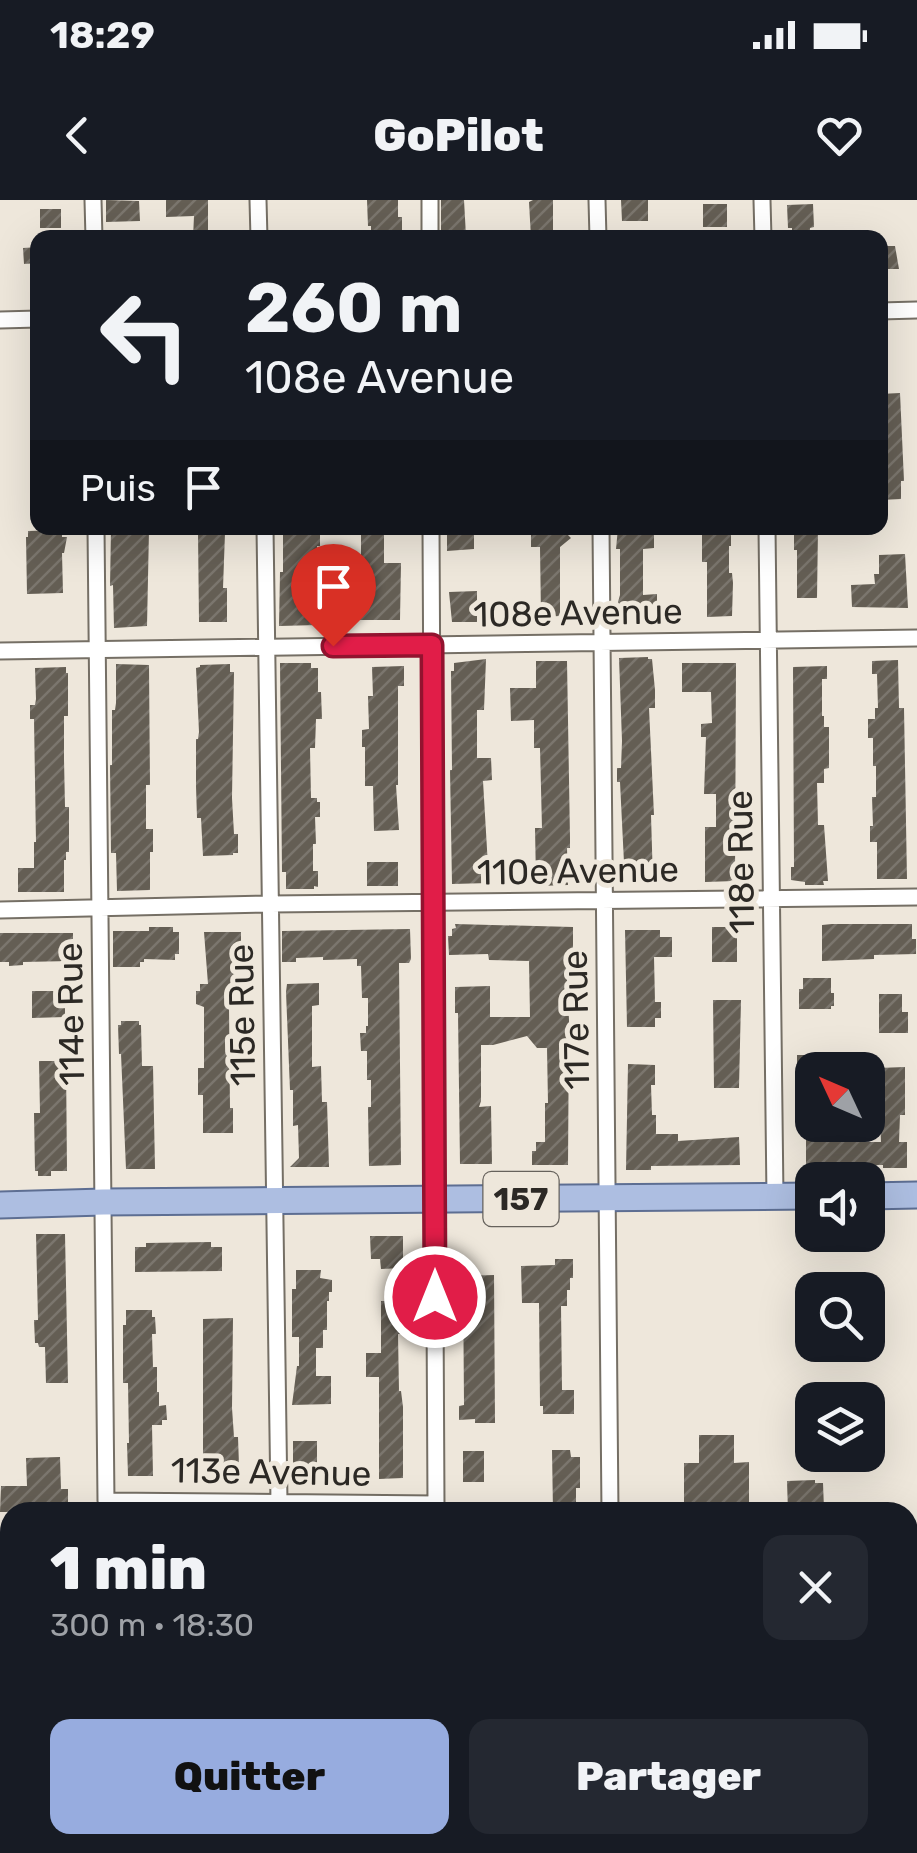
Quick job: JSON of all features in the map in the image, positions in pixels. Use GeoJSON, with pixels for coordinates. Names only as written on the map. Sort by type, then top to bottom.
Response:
{"type":"FeatureCollection","features":[{"type":"Feature","properties":{"kind":"main road","name":"157"},"geometry":{"type":"LineString","coordinates":[[0,1205],[795,1196]]}},
{"type":"Feature","properties":{"kind":"main road"},"geometry":{"type":"LineString","coordinates":[[885,1196],[917,1196]]}},
{"type":"Feature","properties":{"kind":"street"},"geometry":{"type":"LineString","coordinates":[[94,200],[94,230]]}},
{"type":"Feature","properties":{"kind":"street"},"geometry":{"type":"LineString","coordinates":[[258,200],[259,230]]}},
{"type":"Feature","properties":{"kind":"street"},"geometry":{"type":"LineString","coordinates":[[430,200],[430,230]]}},
{"type":"Feature","properties":{"kind":"street"},"geometry":{"type":"LineString","coordinates":[[598,200],[598,230]]}},
{"type":"Feature","properties":{"kind":"street"},"geometry":{"type":"LineString","coordinates":[[762,200],[763,230]]}},
{"type":"Feature","properties":{"kind":"street"},"geometry":{"type":"LineString","coordinates":[[888,310],[917,310]]}},
{"type":"Feature","properties":{"kind":"street"},"geometry":{"type":"LineString","coordinates":[[0,320],[30,319]]}},
{"type":"Feature","properties":{"kind":"street","name":"114e Rue"},"geometry":{"type":"LineString","coordinates":[[96,535],[106,1500]]}},
{"type":"Feature","properties":{"kind":"street","name":"115e Rue"},"geometry":{"type":"LineString","coordinates":[[265,535],[279,1502]]}},
{"type":"Feature","properties":{"kind":"street"},"geometry":{"type":"LineString","coordinates":[[431,535],[435,1199]]}},
{"type":"Feature","properties":{"kind":"street","name":"117e Rue"},"geometry":{"type":"LineString","coordinates":[[600,535],[610,1502]]}},
{"type":"Feature","properties":{"kind":"street","name":"118e Rue"},"geometry":{"type":"LineString","coordinates":[[766,535],[775,1196]]}},
{"type":"Feature","properties":{"kind":"street","name":"108e Avenue"},"geometry":{"type":"LineString","coordinates":[[0,651],[917,638]]}},
{"type":"Feature","properties":{"kind":"street","name":"110e Avenue"},"geometry":{"type":"LineString","coordinates":[[0,910],[917,897]]}},
{"type":"Feature","properties":{"kind":"street","name":"113e Avenue"},"geometry":{"type":"LineString","coordinates":[[435,1199],[436,1502]]}},
{"type":"Feature","properties":{"kind":"street","name":"113e Avenue"},"geometry":{"type":"LineString","coordinates":[[106,1500],[279,1502]]}},
{"type":"Feature","properties":{"kind":"building"},"geometry":{"type":"Polygon","coordinates":[[[106,200],[139,201],[140,221],[106,222],[106,200]]]}},
{"type":"Feature","properties":{"kind":"building"},"geometry":{"type":"Polygon","coordinates":[[[166,200],[208,200],[208,230],[193,230],[194,216],[166,217],[166,200]]]}},
{"type":"Feature","properties":{"kind":"building"},"geometry":{"type":"Polygon","coordinates":[[[367,200],[398,200],[402,230],[371,230],[367,200]]]}},
{"type":"Feature","properties":{"kind":"building"},"geometry":{"type":"Polygon","coordinates":[[[441,200],[464,200],[466,230],[441,230],[441,200]]]}},
{"type":"Feature","properties":{"kind":"building"},"geometry":{"type":"Polygon","coordinates":[[[553,200],[553,230],[531,230],[529,202],[553,200]]]}},
{"type":"Feature","properties":{"kind":"building"},"geometry":{"type":"Polygon","coordinates":[[[621,200],[648,200],[648,221],[622,221],[621,200]]]}},
{"type":"Feature","properties":{"kind":"building"},"geometry":{"type":"Polygon","coordinates":[[[703,204],[727,204],[727,227],[703,227],[703,204]]]}},
{"type":"Feature","properties":{"kind":"building"},"geometry":{"type":"Polygon","coordinates":[[[813,204],[814,227],[788,228],[787,205],[813,204]]]}},
{"type":"Feature","properties":{"kind":"building"},"geometry":{"type":"Polygon","coordinates":[[[40,209],[61,209],[61,228],[40,228],[40,209]]]}},
{"type":"Feature","properties":{"kind":"building"},"geometry":{"type":"Polygon","coordinates":[[[888,246],[895,246],[899,269],[888,269],[888,246]]]}},
{"type":"Feature","properties":{"kind":"building"},"geometry":{"type":"Polygon","coordinates":[[[23,248],[30,248],[30,264],[24,264],[23,248]]]}},
{"type":"Feature","properties":{"kind":"building"},"geometry":{"type":"Polygon","coordinates":[[[900,393],[904,481],[901,499],[888,500],[888,394],[900,393]]]}},
{"type":"Feature","properties":{"kind":"building"},"geometry":{"type":"Polygon","coordinates":[[[28,531],[30,535],[67,537],[62,553],[63,593],[27,594],[28,531]]]}},
{"type":"Feature","properties":{"kind":"building"},"geometry":{"type":"Polygon","coordinates":[[[111,535],[149,535],[147,626],[114,628],[113,585],[110,586],[111,535]]]}},
{"type":"Feature","properties":{"kind":"building"},"geometry":{"type":"Polygon","coordinates":[[[198,535],[225,535],[223,588],[227,588],[227,622],[199,622],[198,535]]]}},
{"type":"Feature","properties":{"kind":"building"},"geometry":{"type":"Polygon","coordinates":[[[283,535],[320,535],[318,625],[279,626],[283,535]]]}},
{"type":"Feature","properties":{"kind":"building"},"geometry":{"type":"Polygon","coordinates":[[[361,535],[384,535],[384,563],[401,563],[400,620],[355,620],[357,572],[361,572],[361,535]]]}},
{"type":"Feature","properties":{"kind":"building"},"geometry":{"type":"Polygon","coordinates":[[[447,535],[474,535],[474,549],[447,551],[447,535]]]}},
{"type":"Feature","properties":{"kind":"building"},"geometry":{"type":"Polygon","coordinates":[[[531,535],[571,538],[560,547],[560,616],[541,617],[540,547],[531,547],[531,535]]]}},
{"type":"Feature","properties":{"kind":"building"},"geometry":{"type":"Polygon","coordinates":[[[617,535],[654,535],[654,548],[643,549],[643,595],[657,594],[652,620],[618,620],[620,549],[616,549],[617,535]]]}},
{"type":"Feature","properties":{"kind":"building"},"geometry":{"type":"Polygon","coordinates":[[[702,535],[731,535],[732,616],[707,617],[707,562],[702,562],[702,535]]]}},
{"type":"Feature","properties":{"kind":"building"},"geometry":{"type":"Polygon","coordinates":[[[794,535],[818,535],[817,598],[797,598],[794,535]]]}},
{"type":"Feature","properties":{"kind":"building"},"geometry":{"type":"Polygon","coordinates":[[[905,554],[908,608],[852,607],[851,585],[875,584],[879,555],[905,554]]]}},
{"type":"Feature","properties":{"kind":"building"},"geometry":{"type":"Polygon","coordinates":[[[477,591],[477,622],[452,622],[449,592],[477,591]]]}},
{"type":"Feature","properties":{"kind":"building"},"geometry":{"type":"Polygon","coordinates":[[[619,658],[652,659],[655,690],[655,708],[649,708],[653,882],[625,883],[617,782],[622,741],[619,658]]]}},
{"type":"Feature","properties":{"kind":"building"},"geometry":{"type":"Polygon","coordinates":[[[486,659],[484,710],[477,710],[477,758],[491,758],[492,780],[483,781],[489,883],[452,884],[451,671],[454,663],[486,659]]]}},
{"type":"Feature","properties":{"kind":"building"},"geometry":{"type":"Polygon","coordinates":[[[898,660],[899,708],[904,708],[907,879],[877,879],[877,842],[870,842],[876,766],[873,738],[868,738],[868,719],[875,719],[878,708],[877,674],[872,674],[872,661],[898,660]]]}},
{"type":"Feature","properties":{"kind":"building"},"geometry":{"type":"Polygon","coordinates":[[[536,661],[567,661],[568,885],[538,886],[536,881],[535,828],[542,828],[540,748],[534,748],[534,720],[511,721],[510,688],[536,688],[536,661]]]}},
{"type":"Feature","properties":{"kind":"building"},"geometry":{"type":"Polygon","coordinates":[[[280,663],[311,663],[311,668],[318,668],[322,719],[316,719],[315,748],[310,748],[311,798],[320,802],[313,844],[313,871],[318,871],[318,887],[314,889],[286,889],[286,872],[282,872],[280,663]]]}},
{"type":"Feature","properties":{"kind":"building"},"geometry":{"type":"Polygon","coordinates":[[[682,663],[736,663],[735,881],[705,882],[705,827],[716,827],[716,794],[704,794],[706,737],[701,737],[701,724],[712,723],[711,692],[682,692],[682,663]]]}},
{"type":"Feature","properties":{"kind":"building"},"geometry":{"type":"Polygon","coordinates":[[[116,664],[149,665],[150,785],[146,785],[146,829],[153,829],[150,890],[117,891],[116,853],[111,853],[110,765],[116,664]]]}},
{"type":"Feature","properties":{"kind":"building"},"geometry":{"type":"Polygon","coordinates":[[[230,664],[230,672],[234,672],[232,798],[238,853],[203,856],[201,818],[197,818],[196,668],[230,664]]]}},
{"type":"Feature","properties":{"kind":"building"},"geometry":{"type":"Polygon","coordinates":[[[404,666],[404,686],[398,686],[399,830],[374,831],[373,786],[365,786],[362,747],[362,730],[369,729],[372,667],[404,666]]]}},
{"type":"Feature","properties":{"kind":"building"},"geometry":{"type":"Polygon","coordinates":[[[827,666],[827,679],[822,679],[822,716],[824,727],[829,727],[829,768],[824,769],[824,783],[817,783],[818,825],[824,825],[828,881],[823,881],[824,885],[805,885],[791,880],[793,667],[827,666]]]}},
{"type":"Feature","properties":{"kind":"building"},"geometry":{"type":"Polygon","coordinates":[[[66,667],[68,716],[64,716],[64,759],[69,852],[64,860],[64,892],[18,892],[18,868],[34,868],[36,842],[34,719],[30,719],[30,705],[35,705],[36,699],[35,668],[66,667]]]}},
{"type":"Feature","properties":{"kind":"building"},"geometry":{"type":"Polygon","coordinates":[[[367,862],[398,862],[398,886],[367,886],[367,862]]]}},
{"type":"Feature","properties":{"kind":"building"},"geometry":{"type":"Polygon","coordinates":[[[455,924],[573,927],[573,952],[571,958],[566,958],[568,1165],[532,1165],[536,1142],[545,1142],[547,1048],[537,1048],[527,1036],[481,1045],[479,1107],[491,1106],[492,1164],[460,1164],[455,987],[490,986],[490,1017],[530,1017],[529,961],[489,960],[488,954],[449,955],[448,936],[452,936],[455,924]]]}},
{"type":"Feature","properties":{"kind":"building"},"geometry":{"type":"Polygon","coordinates":[[[912,924],[916,954],[822,961],[822,925],[912,924]]]}},
{"type":"Feature","properties":{"kind":"building"},"geometry":{"type":"Polygon","coordinates":[[[149,927],[173,927],[173,932],[179,932],[179,954],[175,954],[175,960],[144,959],[140,967],[113,967],[113,931],[149,931],[149,927]]]}},
{"type":"Feature","properties":{"kind":"building"},"geometry":{"type":"Polygon","coordinates":[[[712,927],[737,927],[737,962],[712,962],[712,927]]]}},
{"type":"Feature","properties":{"kind":"building"},"geometry":{"type":"Polygon","coordinates":[[[410,929],[411,959],[409,963],[399,963],[401,1165],[369,1166],[371,1080],[367,1080],[367,1051],[361,1051],[360,1033],[366,1033],[368,1026],[368,998],[362,998],[361,966],[357,966],[357,959],[323,957],[282,962],[282,931],[410,929]]]}},
{"type":"Feature","properties":{"kind":"building"},"geometry":{"type":"Polygon","coordinates":[[[625,930],[660,930],[660,937],[672,937],[672,957],[654,957],[655,1002],[661,1002],[661,1018],[655,1018],[655,1027],[627,1027],[625,930]]]}},
{"type":"Feature","properties":{"kind":"building"},"geometry":{"type":"Polygon","coordinates":[[[204,932],[241,932],[241,957],[235,963],[235,1000],[229,1006],[233,1133],[203,1133],[198,1068],[204,1068],[204,1007],[196,1004],[196,991],[200,991],[200,984],[208,984],[204,932]]]}},
{"type":"Feature","properties":{"kind":"building"},"geometry":{"type":"Polygon","coordinates":[[[0,933],[73,933],[73,957],[71,961],[9,966],[9,962],[0,962],[0,933]]]}},
{"type":"Feature","properties":{"kind":"building"},"geometry":{"type":"Polygon","coordinates":[[[803,978],[831,978],[831,1009],[799,1009],[803,978]]]}},
{"type":"Feature","properties":{"kind":"building"},"geometry":{"type":"Polygon","coordinates":[[[319,983],[319,1005],[312,1006],[312,1067],[321,1066],[322,1102],[327,1102],[329,1167],[290,1167],[299,1158],[298,1125],[293,1126],[290,1090],[287,984],[319,983]]]}},
{"type":"Feature","properties":{"kind":"building"},"geometry":{"type":"Polygon","coordinates":[[[32,991],[65,991],[65,1017],[32,1018],[32,991]]]}},
{"type":"Feature","properties":{"kind":"building"},"geometry":{"type":"Polygon","coordinates":[[[879,994],[902,994],[902,1012],[908,1012],[908,1033],[879,1033],[879,994]]]}},
{"type":"Feature","properties":{"kind":"building"},"geometry":{"type":"Polygon","coordinates":[[[713,1000],[741,1000],[739,1088],[714,1088],[713,1000]]]}},
{"type":"Feature","properties":{"kind":"building"},"geometry":{"type":"Polygon","coordinates":[[[121,1021],[139,1021],[142,1066],[153,1066],[155,1169],[126,1169],[118,1025],[121,1021]]]}},
{"type":"Feature","properties":{"kind":"building"},"geometry":{"type":"Polygon","coordinates":[[[39,1061],[66,1061],[67,1171],[51,1171],[51,1176],[38,1176],[35,1171],[34,1113],[40,1113],[39,1061]]]}},
{"type":"Feature","properties":{"kind":"building"},"geometry":{"type":"Polygon","coordinates":[[[628,1064],[655,1065],[655,1085],[651,1085],[656,1134],[678,1134],[678,1141],[739,1137],[740,1165],[626,1170],[628,1064]]]}},
{"type":"Feature","properties":{"kind":"building"},"geometry":{"type":"Polygon","coordinates":[[[905,1067],[905,1115],[900,1115],[899,1142],[907,1142],[907,1168],[885,1168],[885,1162],[806,1162],[806,1142],[885,1142],[885,1068],[905,1067]]]}},
{"type":"Feature","properties":{"kind":"building"},"geometry":{"type":"Polygon","coordinates":[[[36,1234],[65,1234],[68,1383],[46,1383],[45,1347],[35,1343],[36,1234]]]}},
{"type":"Feature","properties":{"kind":"building"},"geometry":{"type":"Polygon","coordinates":[[[370,1236],[403,1236],[403,1268],[381,1269],[380,1259],[371,1259],[370,1236]]]}},
{"type":"Feature","properties":{"kind":"building"},"geometry":{"type":"Polygon","coordinates":[[[211,1242],[211,1247],[222,1247],[222,1271],[135,1272],[135,1247],[146,1247],[146,1243],[211,1242]]]}},
{"type":"Feature","properties":{"kind":"building"},"geometry":{"type":"Polygon","coordinates":[[[555,1259],[573,1259],[567,1306],[561,1306],[562,1390],[574,1390],[574,1414],[543,1414],[539,1303],[522,1303],[521,1266],[555,1265],[555,1259]]]}},
{"type":"Feature","properties":{"kind":"building"},"geometry":{"type":"Polygon","coordinates":[[[296,1270],[321,1270],[320,1278],[332,1280],[323,1348],[316,1348],[316,1376],[331,1376],[331,1404],[292,1405],[299,1366],[299,1337],[292,1337],[296,1270]]]}},
{"type":"Feature","properties":{"kind":"building"},"geometry":{"type":"Polygon","coordinates":[[[494,1275],[495,1423],[475,1423],[475,1419],[459,1420],[459,1406],[464,1405],[463,1276],[494,1275]]]}},
{"type":"Feature","properties":{"kind":"building"},"geometry":{"type":"Polygon","coordinates":[[[381,1301],[401,1301],[398,1334],[403,1478],[379,1479],[379,1377],[366,1377],[366,1353],[381,1353],[381,1301]]]}},
{"type":"Feature","properties":{"kind":"building"},"geometry":{"type":"Polygon","coordinates":[[[126,1310],[152,1310],[155,1317],[153,1367],[157,1367],[159,1406],[166,1405],[167,1420],[162,1420],[162,1425],[152,1425],[153,1476],[128,1476],[128,1383],[123,1383],[126,1310]]]}},
{"type":"Feature","properties":{"kind":"building"},"geometry":{"type":"Polygon","coordinates":[[[233,1318],[232,1408],[239,1465],[203,1465],[203,1319],[233,1318]]]}},
{"type":"Feature","properties":{"kind":"building"},"geometry":{"type":"Polygon","coordinates":[[[699,1435],[734,1435],[734,1463],[749,1462],[749,1502],[684,1502],[684,1463],[699,1463],[699,1435]]]}},
{"type":"Feature","properties":{"kind":"building"},"geometry":{"type":"Polygon","coordinates":[[[293,1441],[317,1441],[317,1479],[293,1479],[293,1441]]]}},
{"type":"Feature","properties":{"kind":"building"},"geometry":{"type":"Polygon","coordinates":[[[552,1450],[570,1450],[571,1457],[580,1457],[576,1502],[553,1502],[552,1450]]]}},
{"type":"Feature","properties":{"kind":"building"},"geometry":{"type":"Polygon","coordinates":[[[463,1451],[484,1451],[484,1482],[463,1482],[463,1451]]]}},
{"type":"Feature","properties":{"kind":"building"},"geometry":{"type":"Polygon","coordinates":[[[60,1457],[61,1489],[68,1489],[68,1502],[0,1502],[1,1486],[27,1486],[26,1458],[60,1457]]]}},
{"type":"Feature","properties":{"kind":"building"},"geometry":{"type":"Polygon","coordinates":[[[787,1481],[823,1483],[824,1502],[788,1502],[787,1481]]]}},
{"type":"Feature","properties":{"kind":"route"},"geometry":{"type":"LineString","coordinates":[[333,646],[432,645],[435,1297]]}}]}
